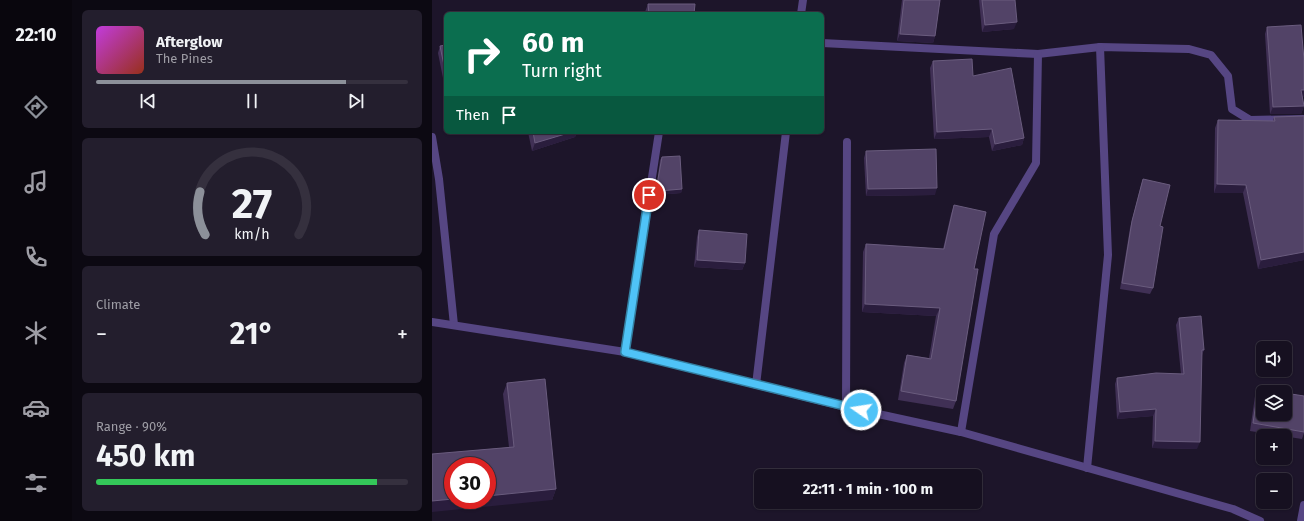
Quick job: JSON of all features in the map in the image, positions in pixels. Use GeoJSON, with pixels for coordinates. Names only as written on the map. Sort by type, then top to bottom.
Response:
{"type":"FeatureCollection","features":[{"type":"Feature","properties":{"kind":"street"},"geometry":{"type":"LineString","coordinates":[[801,12],[803,0]]}},
{"type":"Feature","properties":{"kind":"street"},"geometry":{"type":"LineString","coordinates":[[824,43],[1038,54],[1100,48],[1189,50],[1211,55],[1228,76],[1232,109],[1250,120],[1304,119]]}},
{"type":"Feature","properties":{"kind":"street"},"geometry":{"type":"LineString","coordinates":[[1087,468],[1108,255],[1100,48]]}},
{"type":"Feature","properties":{"kind":"street"},"geometry":{"type":"LineString","coordinates":[[961,432],[994,234],[1036,163],[1038,54]]}},
{"type":"Feature","properties":{"kind":"street"},"geometry":{"type":"LineString","coordinates":[[625,352],[659,134]]}},
{"type":"Feature","properties":{"kind":"street"},"geometry":{"type":"LineString","coordinates":[[756,385],[786,134]]}},
{"type":"Feature","properties":{"kind":"street"},"geometry":{"type":"LineString","coordinates":[[432,137],[439,180],[454,325]]}},
{"type":"Feature","properties":{"kind":"street"},"geometry":{"type":"LineString","coordinates":[[846,407],[847,142]]}},
{"type":"Feature","properties":{"kind":"street"},"geometry":{"type":"LineString","coordinates":[[432,322],[625,352],[846,407],[961,432],[1233,509],[1260,521]]}},
{"type":"Feature","properties":{"kind":"street"},"geometry":{"type":"LineString","coordinates":[[1301,521],[1304,505]]}},
{"type":"Feature","properties":{"kind":"building"},"geometry":{"type":"Polygon","coordinates":[[[904,0],[940,0],[935,36],[900,34],[904,0]]]}},
{"type":"Feature","properties":{"kind":"building"},"geometry":{"type":"Polygon","coordinates":[[[982,0],[1015,0],[1017,22],[985,25],[982,0]]]}},
{"type":"Feature","properties":{"kind":"building"},"geometry":{"type":"Polygon","coordinates":[[[648,4],[695,4],[694,12],[649,12],[648,4]]]}},
{"type":"Feature","properties":{"kind":"building"},"geometry":{"type":"Polygon","coordinates":[[[1301,25],[1304,60],[1304,90],[1301,90],[1304,106],[1273,107],[1267,27],[1301,25]]]}},
{"type":"Feature","properties":{"kind":"building"},"geometry":{"type":"Polygon","coordinates":[[[444,45],[444,65],[440,46],[444,45]]]}},
{"type":"Feature","properties":{"kind":"building"},"geometry":{"type":"Polygon","coordinates":[[[972,59],[973,76],[1011,68],[1024,138],[995,144],[992,129],[937,132],[933,61],[972,59]]]}},
{"type":"Feature","properties":{"kind":"building"},"geometry":{"type":"Polygon","coordinates":[[[1304,116],[1304,252],[1261,260],[1246,185],[1217,184],[1218,120],[1275,121],[1274,117],[1304,116]]]}},
{"type":"Feature","properties":{"kind":"building"},"geometry":{"type":"Polygon","coordinates":[[[533,134],[565,134],[535,143],[533,134]]]}},
{"type":"Feature","properties":{"kind":"building"},"geometry":{"type":"Polygon","coordinates":[[[936,149],[937,188],[868,189],[866,151],[936,149]]]}},
{"type":"Feature","properties":{"kind":"building"},"geometry":{"type":"Polygon","coordinates":[[[680,156],[682,189],[659,191],[658,179],[662,157],[680,156]]]}},
{"type":"Feature","properties":{"kind":"building"},"geometry":{"type":"Polygon","coordinates":[[[1143,179],[1170,185],[1160,226],[1163,227],[1153,288],[1122,283],[1132,221],[1143,179]]]}},
{"type":"Feature","properties":{"kind":"building"},"geometry":{"type":"Polygon","coordinates":[[[954,205],[986,212],[974,269],[978,269],[956,401],[901,391],[907,355],[931,359],[940,308],[865,304],[866,244],[944,249],[954,205]]]}},
{"type":"Feature","properties":{"kind":"building"},"geometry":{"type":"Polygon","coordinates":[[[699,230],[747,234],[745,263],[697,260],[699,230]]]}},
{"type":"Feature","properties":{"kind":"building"},"geometry":{"type":"Polygon","coordinates":[[[1201,316],[1204,350],[1202,350],[1200,442],[1155,441],[1156,409],[1120,412],[1117,378],[1156,373],[1184,374],[1179,318],[1201,316]]]}},
{"type":"Feature","properties":{"kind":"building"},"geometry":{"type":"Polygon","coordinates":[[[545,379],[556,489],[496,495],[496,457],[444,457],[444,500],[432,501],[432,454],[514,447],[507,383],[545,379]]]}},
{"type":"Feature","properties":{"kind":"building"},"geometry":{"type":"Polygon","coordinates":[[[1292,394],[1304,396],[1304,432],[1253,423],[1256,403],[1256,421],[1292,421],[1292,394]]]}},
{"type":"Feature","properties":{"kind":"route"},"geometry":{"type":"LineString","coordinates":[[649,195],[625,352],[861,410]]}}]}
